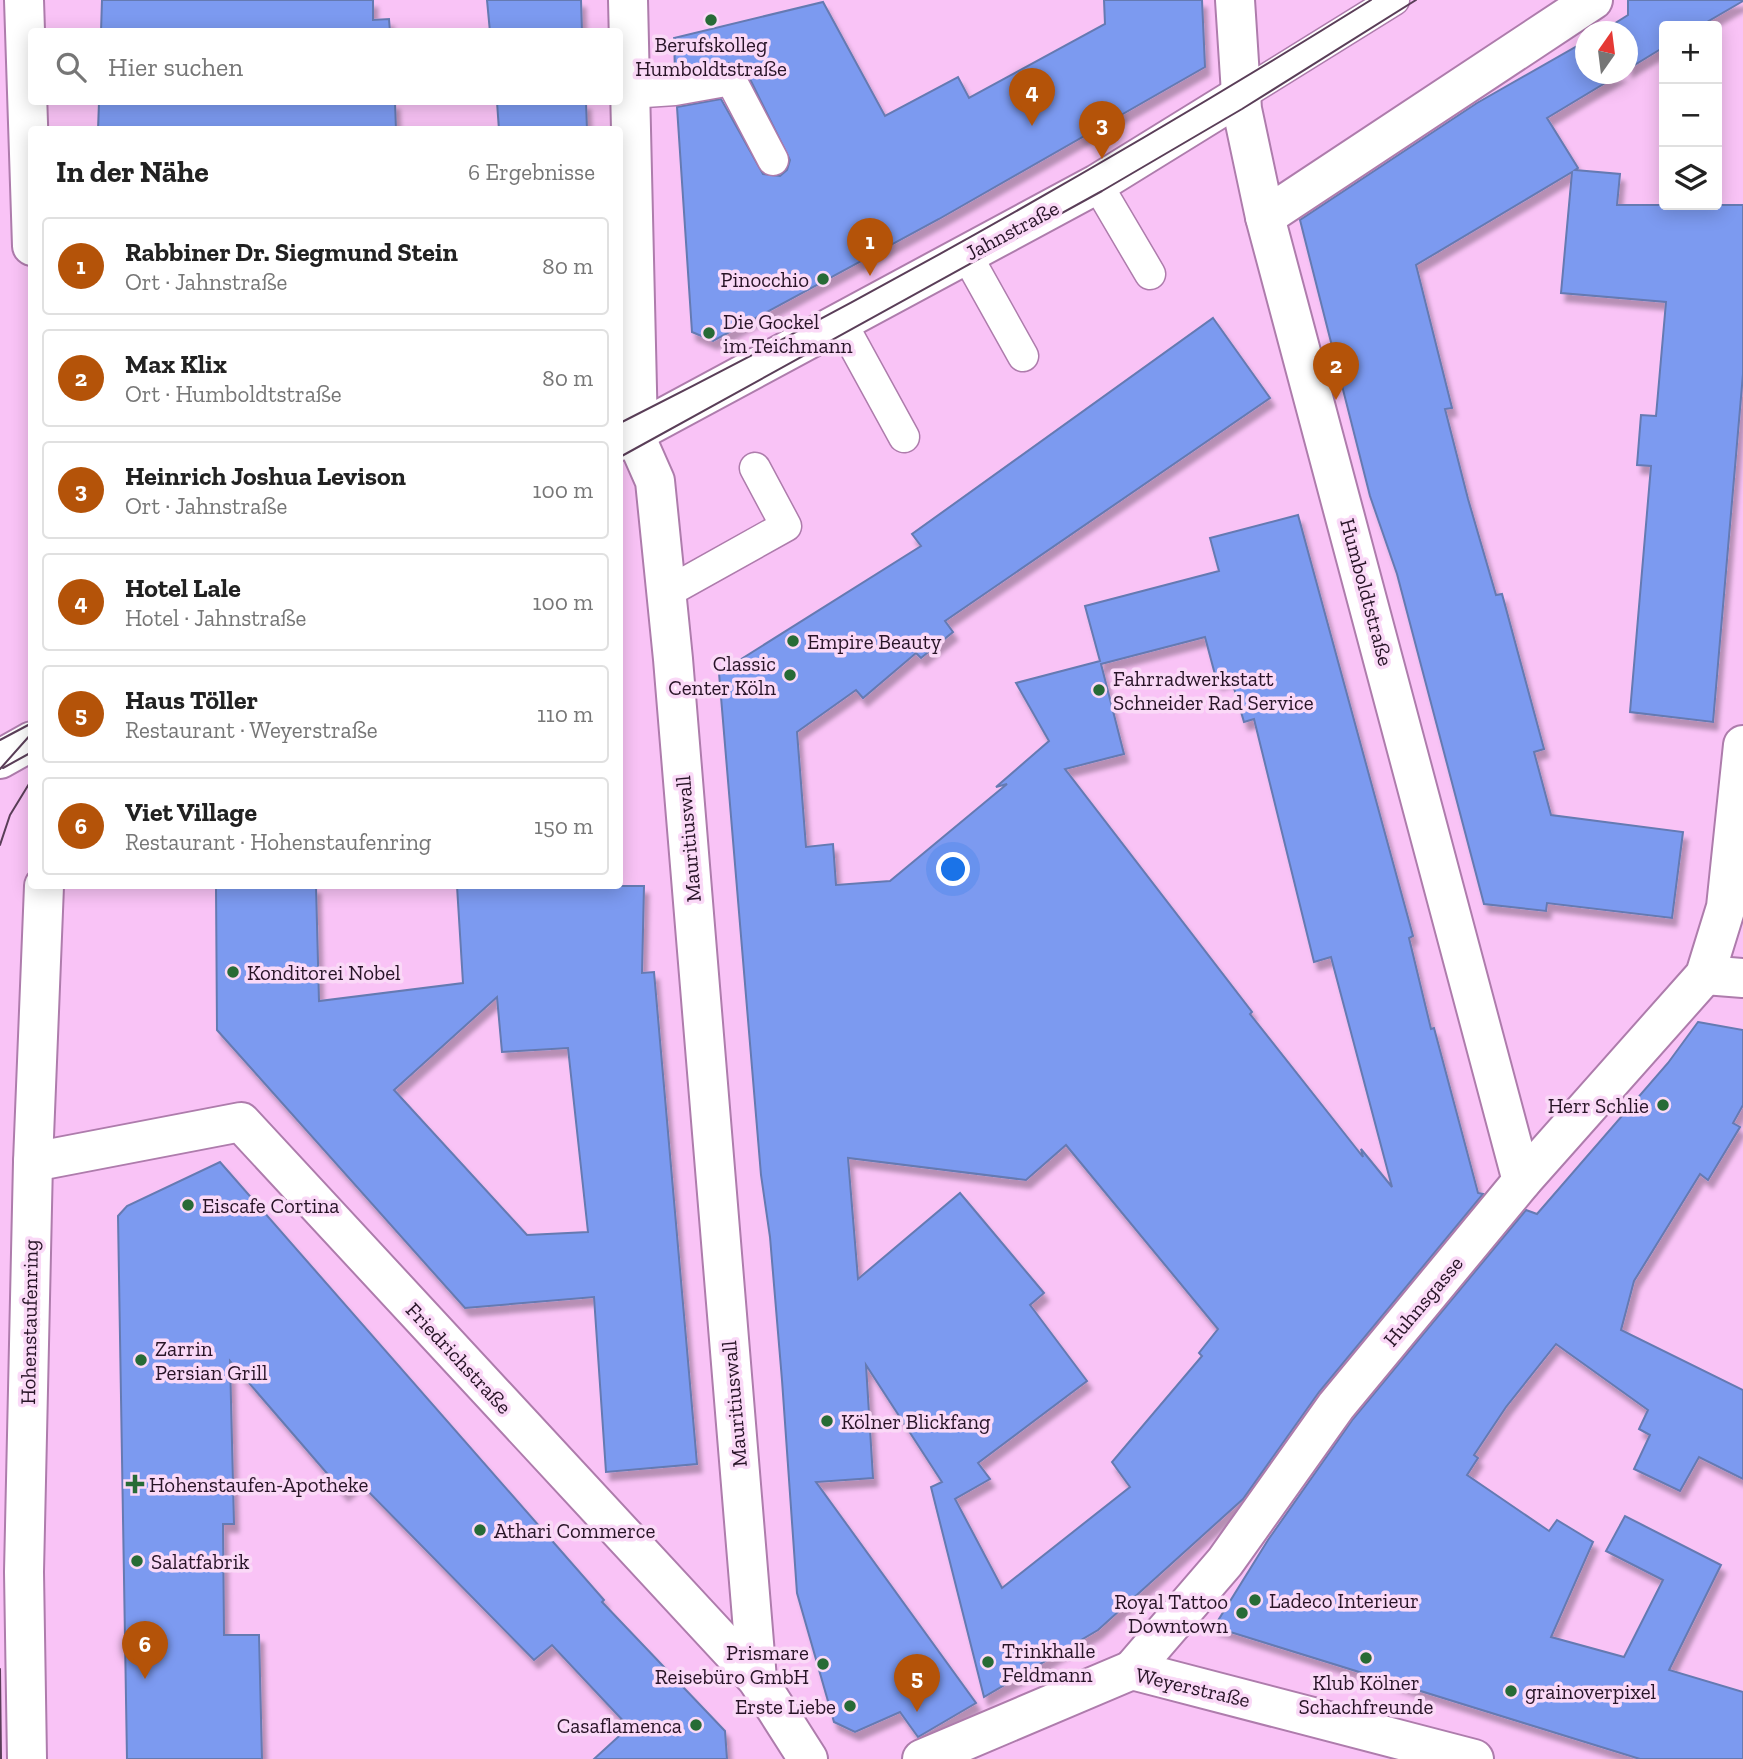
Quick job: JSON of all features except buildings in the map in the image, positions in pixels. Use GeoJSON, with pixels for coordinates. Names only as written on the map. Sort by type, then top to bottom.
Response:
{"type":"FeatureCollection","features":[{"type":"Feature","properties":{"kind":"street"},"geometry":{"type":"LineString","coordinates":[[24,0],[28,126]]}},
{"type":"Feature","properties":{"kind":"street","name":"Mauritiuswall"},"geometry":{"type":"LineString","coordinates":[[628,0],[629,436],[640,447],[655,481],[757,1679]]}},
{"type":"Feature","properties":{"kind":"street","name":"Humboldtstraße"},"geometry":{"type":"LineString","coordinates":[[1235,0],[1241,95],[1265,217],[1522,1181]]}},
{"type":"Feature","properties":{"kind":"street"},"geometry":{"type":"LineString","coordinates":[[1265,217],[1593,0]]}},
{"type":"Feature","properties":{"kind":"street","name":"Jahnstraße"},"geometry":{"type":"LineString","coordinates":[[629,436],[1097,184],[1241,95]]}},
{"type":"Feature","properties":{"kind":"street"},"geometry":{"type":"LineString","coordinates":[[0,759],[28,743]]}},
{"type":"Feature","properties":{"kind":"street"},"geometry":{"type":"LineString","coordinates":[[1743,745],[1726,906],[1705,975],[1743,978]]}},
{"type":"Feature","properties":{"kind":"street","name":"Hohenstaufenring"},"geometry":{"type":"LineString","coordinates":[[27,1759],[24,1572],[33,1162],[44,889]]}},
{"type":"Feature","properties":{"kind":"street","name":"Huhnsgasse"},"geometry":{"type":"LineString","coordinates":[[1132,1670],[1225,1562],[1336,1406],[1522,1181],[1705,975]]}},
{"type":"Feature","properties":{"kind":"street","name":"Friedrichstraße"},"geometry":{"type":"LineString","coordinates":[[33,1162],[240,1122],[757,1679],[807,1759]]}},
{"type":"Feature","properties":{"kind":"street","name":"Weyerstraße"},"geometry":{"type":"LineString","coordinates":[[922,1759],[1132,1670],[1474,1759]]}},
{"type":"Feature","properties":{"kind":"lane","name":"Jahnstraße"},"geometry":{"type":"LineString","coordinates":[[1241,95],[1394,0]]}},
{"type":"Feature","properties":{"kind":"lane"},"geometry":{"type":"LineString","coordinates":[[630,93],[675,90],[731,80],[773,160]]}},
{"type":"Feature","properties":{"kind":"lane"},"geometry":{"type":"LineString","coordinates":[[1097,184],[1150,274]]}},
{"type":"Feature","properties":{"kind":"lane"},"geometry":{"type":"LineString","coordinates":[[966,254],[1023,356]]}},
{"type":"Feature","properties":{"kind":"lane"},"geometry":{"type":"LineString","coordinates":[[841,323],[904,437]]}},
{"type":"Feature","properties":{"kind":"lane"},"geometry":{"type":"LineString","coordinates":[[666,593],[786,526],[755,468]]}},
{"type":"Feature","properties":{"kind":"tram line"},"geometry":{"type":"LineString","coordinates":[[623,421],[906,273],[1094,167],[1371,0]]}},
{"type":"Feature","properties":{"kind":"tram line"},"geometry":{"type":"LineString","coordinates":[[623,455],[1102,191],[1242,109],[1416,0]]}},
{"type":"Feature","properties":{"kind":"tram line"},"geometry":{"type":"LineString","coordinates":[[0,740],[28,725]]}},
{"type":"Feature","properties":{"kind":"tram line"},"geometry":{"type":"LineString","coordinates":[[0,769],[28,738]]}},
{"type":"Feature","properties":{"kind":"tram line"},"geometry":{"type":"LineString","coordinates":[[3,768],[28,754]]}},
{"type":"Feature","properties":{"kind":"tram line"},"geometry":{"type":"LineString","coordinates":[[0,845],[10,815],[28,786]]}},
{"type":"Feature","properties":{"kind":"tram line"},"geometry":{"type":"LineString","coordinates":[[0,1669],[1,1759]]}},
{"type":"Feature","properties":{"kind":"place","name":"Berufskolleg Humboldtstraße"},"geometry":{"type":"Point","coordinates":[711,20]}},
{"type":"Feature","properties":{"kind":"place","name":"Hotel Lale"},"geometry":{"type":"Point","coordinates":[1032,126]}},
{"type":"Feature","properties":{"kind":"place","name":"Heinrich Joshua Levison"},"geometry":{"type":"Point","coordinates":[1102,159]}},
{"type":"Feature","properties":{"kind":"place","name":"Rabbiner Dr. Siegmund Stein"},"geometry":{"type":"Point","coordinates":[870,276]}},
{"type":"Feature","properties":{"kind":"place","name":"Pinocchio"},"geometry":{"type":"Point","coordinates":[823,279]}},
{"type":"Feature","properties":{"kind":"place","name":"Die Gockel im Teichmann"},"geometry":{"type":"Point","coordinates":[709,333]}},
{"type":"Feature","properties":{"kind":"place","name":"Max Klix"},"geometry":{"type":"Point","coordinates":[1336,400]}},
{"type":"Feature","properties":{"kind":"place","name":"Empire Beauty"},"geometry":{"type":"Point","coordinates":[793,641]}},
{"type":"Feature","properties":{"kind":"place","name":"Classic Center Köln"},"geometry":{"type":"Point","coordinates":[790,675]}},
{"type":"Feature","properties":{"kind":"place","name":"Fahrradwerkstatt Schneider Rad Service"},"geometry":{"type":"Point","coordinates":[1099,690]}},
{"type":"Feature","properties":{"kind":"place","name":"Konditorei Nobel"},"geometry":{"type":"Point","coordinates":[233,972]}},
{"type":"Feature","properties":{"kind":"place","name":"Herr Schlie"},"geometry":{"type":"Point","coordinates":[1663,1105]}},
{"type":"Feature","properties":{"kind":"place","name":"Eiscafe Cortina"},"geometry":{"type":"Point","coordinates":[188,1205]}},
{"type":"Feature","properties":{"kind":"place","name":"Zarrin Persian Grill"},"geometry":{"type":"Point","coordinates":[141,1360]}},
{"type":"Feature","properties":{"kind":"place","name":"Kölner Blickfang"},"geometry":{"type":"Point","coordinates":[827,1421]}},
{"type":"Feature","properties":{"kind":"place","name":"Hohenstaufen-Apotheke"},"geometry":{"type":"Point","coordinates":[135,1484]}},
{"type":"Feature","properties":{"kind":"place","name":"Athari Commerce"},"geometry":{"type":"Point","coordinates":[480,1530]}},
{"type":"Feature","properties":{"kind":"place","name":"Salatfabrik"},"geometry":{"type":"Point","coordinates":[137,1561]}},
{"type":"Feature","properties":{"kind":"place","name":"Ladeco Interieur"},"geometry":{"type":"Point","coordinates":[1255,1600]}},
{"type":"Feature","properties":{"kind":"place","name":"Royal Tattoo Downtown"},"geometry":{"type":"Point","coordinates":[1242,1613]}},
{"type":"Feature","properties":{"kind":"place","name":"Klub Kölner Schachfreunde"},"geometry":{"type":"Point","coordinates":[1366,1658]}},
{"type":"Feature","properties":{"kind":"place","name":"Trinkhalle Feldmann"},"geometry":{"type":"Point","coordinates":[988,1662]}},
{"type":"Feature","properties":{"kind":"place","name":"Prismare Reisebüro GmbH"},"geometry":{"type":"Point","coordinates":[823,1664]}},
{"type":"Feature","properties":{"kind":"place","name":"Viet Village"},"geometry":{"type":"Point","coordinates":[145,1679]}},
{"type":"Feature","properties":{"kind":"place","name":"grainoverpixel"},"geometry":{"type":"Point","coordinates":[1511,1691]}},
{"type":"Feature","properties":{"kind":"place","name":"Erste Liebe"},"geometry":{"type":"Point","coordinates":[850,1706]}},
{"type":"Feature","properties":{"kind":"place","name":"Haus Töller"},"geometry":{"type":"Point","coordinates":[917,1712]}},
{"type":"Feature","properties":{"kind":"place","name":"Casaflamenca"},"geometry":{"type":"Point","coordinates":[696,1725]}}]}
